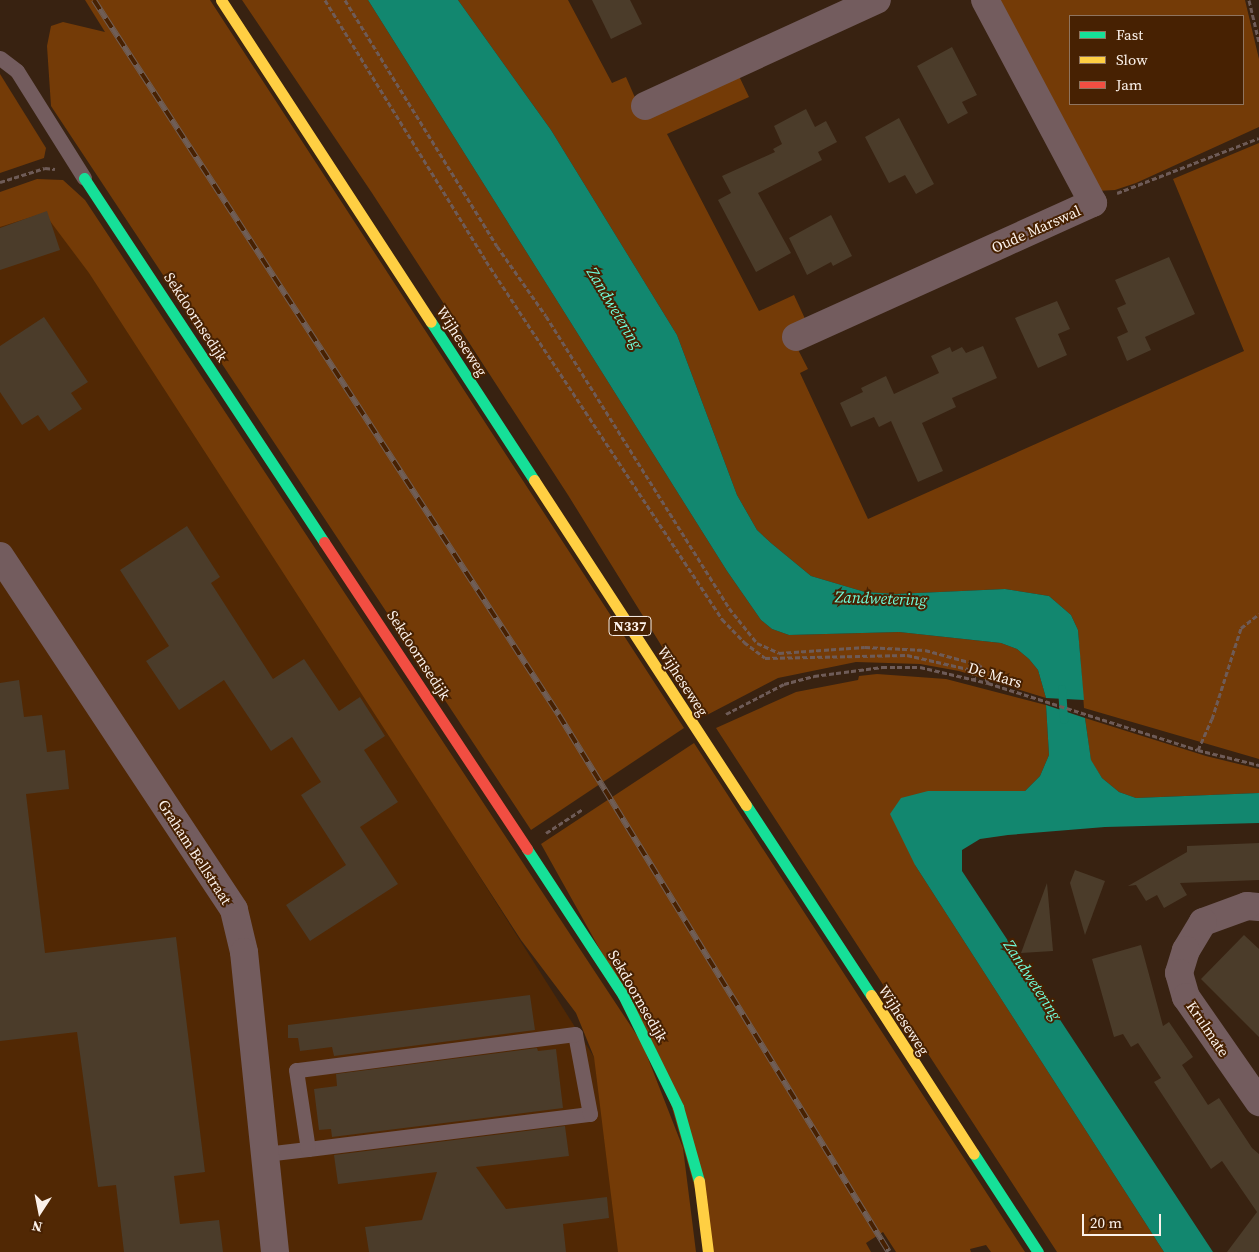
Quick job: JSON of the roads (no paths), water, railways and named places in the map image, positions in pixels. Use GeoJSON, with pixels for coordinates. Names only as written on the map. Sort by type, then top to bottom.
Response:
{"type":"FeatureCollection","features":[{"type":"Feature","properties":{"kind":"main road","name":"Wijheseweg"},"geometry":{"type":"LineString","coordinates":[[221,0],[1038,1252]]}},
{"type":"Feature","properties":{"kind":"main road","name":"Sekdoornsedijk"},"geometry":{"type":"LineString","coordinates":[[84,178],[527,845],[623,996],[669,1086],[692,1148],[708,1252]]}},
{"type":"Feature","properties":{"kind":"street"},"geometry":{"type":"LineString","coordinates":[[645,106],[876,0]]}},
{"type":"Feature","properties":{"kind":"street","name":"Oude Marswal"},"geometry":{"type":"LineString","coordinates":[[796,337],[1093,203],[985,0]]}},
{"type":"Feature","properties":{"kind":"street","name":"Graham Bellstraat"},"geometry":{"type":"LineString","coordinates":[[0,556],[234,910],[244,952],[275,1252]]}},
{"type":"Feature","properties":{"kind":"street","name":"Krulmate"},"geometry":{"type":"LineString","coordinates":[[1259,906],[1247,906],[1203,922],[1186,950],[1179,973],[1186,997],[1259,1102]]}},
{"type":"Feature","properties":{"kind":"lane"},"geometry":{"type":"LineString","coordinates":[[0,58],[17,71],[84,178]]}},
{"type":"Feature","properties":{"kind":"lane"},"geometry":{"type":"LineString","coordinates":[[265,1154],[308,1149],[590,1114],[575,1034],[296,1070],[308,1149]]}},
{"type":"Feature","properties":{"kind":"water"},"geometry":{"type":"Polygon","coordinates":[[[368,0],[458,0],[551,130],[677,335],[737,495],[757,530],[811,576],[865,592],[896,594],[1005,589],[1049,596],[1071,615],[1078,630],[1084,700],[1046,698],[1038,670],[1029,659],[1017,649],[1001,643],[899,632],[789,635],[772,629],[761,620],[727,571],[368,0]]]}},
{"type":"Feature","properties":{"kind":"water"},"geometry":{"type":"Polygon","coordinates":[[[1046,705],[1085,718],[1091,760],[1102,778],[1119,792],[1136,798],[1259,793],[1259,823],[1105,827],[1008,835],[980,839],[962,850],[962,871],[1213,1252],[1164,1252],[915,865],[890,814],[901,798],[928,791],[1025,791],[1040,776],[1049,755],[1046,705]]]}},
{"type":"Feature","properties":{"kind":"waterway","name":"Zandwetering"},"geometry":{"type":"LineString","coordinates":[[1062,689],[1064,720]]}},
{"type":"Feature","properties":{"kind":"railway"},"geometry":{"type":"LineString","coordinates":[[94,0],[559,715],[889,1252]]}}]}
